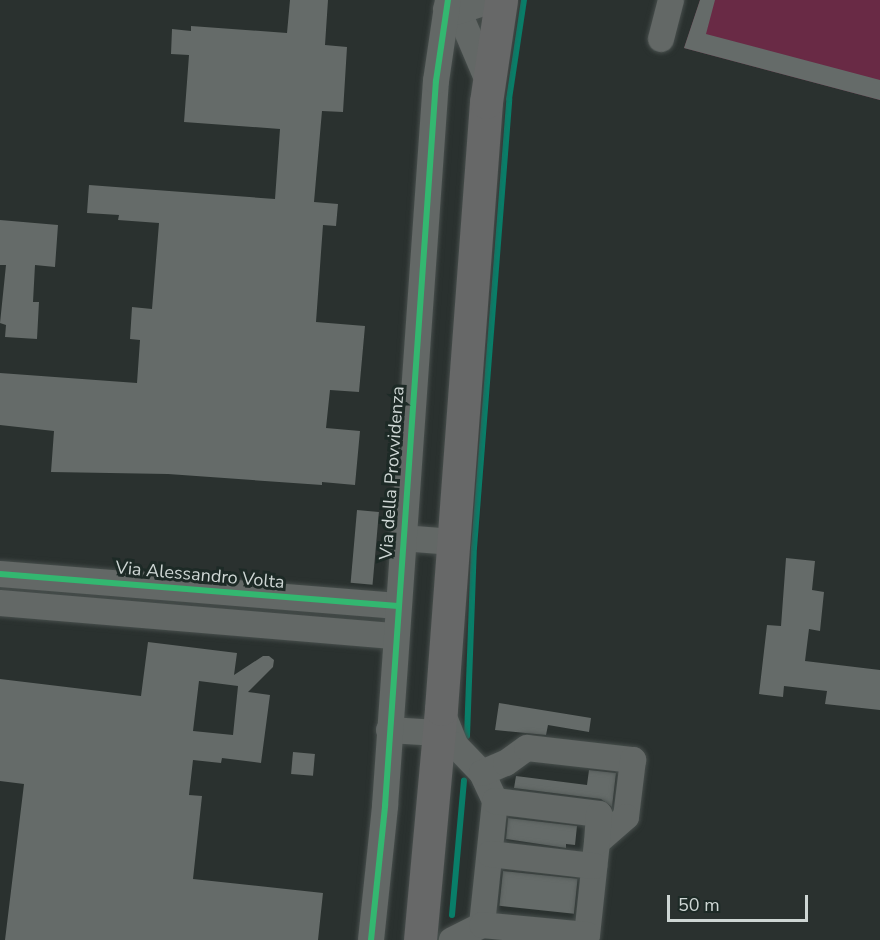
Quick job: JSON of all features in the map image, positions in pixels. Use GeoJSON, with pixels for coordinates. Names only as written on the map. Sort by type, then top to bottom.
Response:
{"type":"FeatureCollection","features":[{"type":"Feature","properties":{"kind":"main road"},"geometry":{"type":"LineString","coordinates":[[420,940],[440,721],[469,306],[489,82],[501,0]]}},
{"type":"Feature","properties":{"kind":"street"},"geometry":{"type":"LineString","coordinates":[[489,82],[473,41],[450,7],[492,0]]}},
{"type":"Feature","properties":{"kind":"street"},"geometry":{"type":"LineString","coordinates":[[661,39],[671,0]]}},
{"type":"Feature","properties":{"kind":"street","name":"Via della Provvidenza"},"geometry":{"type":"LineString","coordinates":[[371,940],[384,806],[436,81],[450,7]]}},
{"type":"Feature","properties":{"kind":"street"},"geometry":{"type":"LineString","coordinates":[[402,538],[453,542]]}},
{"type":"Feature","properties":{"kind":"street"},"geometry":{"type":"LineString","coordinates":[[4,574],[3,603],[396,636]]}},
{"type":"Feature","properties":{"kind":"street","name":"Via Alessandro Volta"},"geometry":{"type":"LineString","coordinates":[[4,574],[398,606]]}},
{"type":"Feature","properties":{"kind":"street"},"geometry":{"type":"LineString","coordinates":[[389,730],[440,721],[455,745],[482,773],[495,801],[482,925]]}},
{"type":"Feature","properties":{"kind":"street"},"geometry":{"type":"LineString","coordinates":[[482,773],[506,763],[527,748],[633,760],[626,817],[595,854]]}},
{"type":"Feature","properties":{"kind":"street"},"geometry":{"type":"LineString","coordinates":[[452,940],[482,925],[587,935],[599,814],[495,801]]}},
{"type":"Feature","properties":{"kind":"street"},"geometry":{"type":"LineString","coordinates":[[490,854],[595,854]]}},
{"type":"Feature","properties":{"kind":"shaded area"},"geometry":{"type":"Polygon","coordinates":[[[700,0],[880,0],[880,100],[684,48],[700,0]]]}},
{"type":"Feature","properties":{"kind":"building"},"geometry":{"type":"Polygon","coordinates":[[[290,0],[328,0],[325,45],[347,47],[343,112],[322,111],[314,202],[338,204],[336,226],[323,225],[316,322],[365,326],[359,392],[330,390],[326,428],[360,431],[355,485],[322,482],[322,485],[168,474],[51,472],[54,431],[0,425],[0,373],[137,383],[140,340],[130,339],[132,307],[152,309],[159,223],[118,220],[119,215],[87,213],[89,185],[275,199],[280,129],[184,122],[189,55],[171,54],[172,29],[191,31],[191,26],[287,33],[290,0]]]}},
{"type":"Feature","properties":{"kind":"building"},"geometry":{"type":"Polygon","coordinates":[[[700,0],[715,0],[706,34],[880,80],[880,100],[684,48],[700,0]]]}},
{"type":"Feature","properties":{"kind":"building"},"geometry":{"type":"Polygon","coordinates":[[[0,220],[58,225],[55,267],[35,265],[33,302],[39,302],[37,339],[5,337],[6,325],[0,323],[6,265],[0,265],[0,220]]]}},
{"type":"Feature","properties":{"kind":"building"},"geometry":{"type":"Polygon","coordinates":[[[357,510],[379,512],[373,585],[351,583],[357,510]]]}},
{"type":"Feature","properties":{"kind":"building"},"geometry":{"type":"Polygon","coordinates":[[[786,558],[815,561],[812,590],[824,592],[820,631],[809,629],[805,661],[880,670],[880,710],[825,704],[827,691],[784,686],[783,697],[759,694],[767,625],[781,626],[786,558]]]}},
{"type":"Feature","properties":{"kind":"building"},"geometry":{"type":"Polygon","coordinates":[[[148,642],[237,653],[234,675],[263,656],[269,656],[274,660],[273,667],[248,692],[270,695],[261,763],[222,758],[221,763],[193,760],[189,795],[202,796],[193,879],[323,893],[318,940],[5,940],[24,784],[0,781],[0,679],[141,696],[148,642]],[[199,681],[193,731],[233,735],[238,686],[199,681]]]}},
{"type":"Feature","properties":{"kind":"building"},"geometry":{"type":"Polygon","coordinates":[[[499,703],[591,718],[589,732],[548,725],[546,735],[495,730],[499,703]]]}},
{"type":"Feature","properties":{"kind":"building"},"geometry":{"type":"Polygon","coordinates":[[[293,752],[315,754],[313,776],[291,774],[293,752]]]}},
{"type":"Feature","properties":{"kind":"building"},"geometry":{"type":"Polygon","coordinates":[[[589,770],[616,773],[612,807],[601,799],[514,788],[516,776],[587,785],[589,770]]]}},
{"type":"Feature","properties":{"kind":"building"},"geometry":{"type":"Polygon","coordinates":[[[508,818],[577,826],[575,845],[566,844],[566,848],[506,839],[508,818]]]}},
{"type":"Feature","properties":{"kind":"building"},"geometry":{"type":"Polygon","coordinates":[[[503,871],[578,879],[574,914],[499,906],[503,871]]]}},
{"type":"Feature","properties":{"kind":"waterway"},"geometry":{"type":"LineString","coordinates":[[467,736],[474,548],[509,99],[524,0]]}},
{"type":"Feature","properties":{"kind":"waterway"},"geometry":{"type":"LineString","coordinates":[[452,915],[464,781]]}},
{"type":"Feature","properties":{"kind":"cycle path"},"geometry":{"type":"LineString","coordinates":[[371,940],[385,806],[436,81],[448,0]]}},
{"type":"Feature","properties":{"kind":"cycle path"},"geometry":{"type":"LineString","coordinates":[[0,574],[398,606]]}}]}
